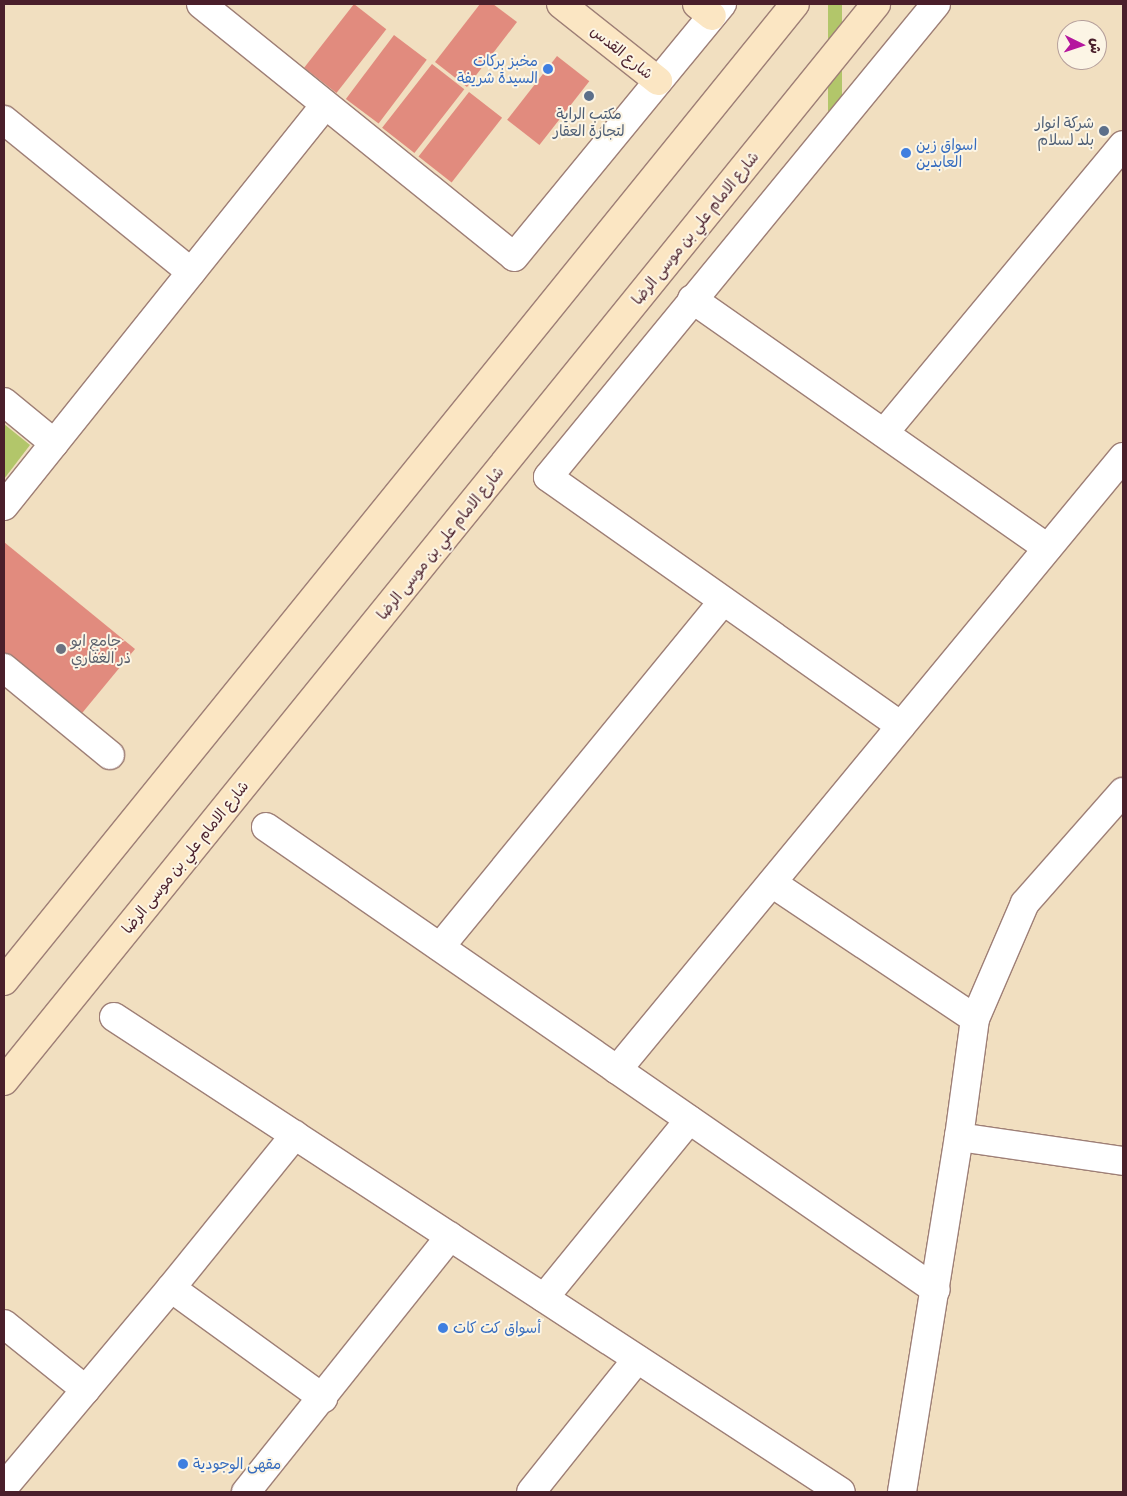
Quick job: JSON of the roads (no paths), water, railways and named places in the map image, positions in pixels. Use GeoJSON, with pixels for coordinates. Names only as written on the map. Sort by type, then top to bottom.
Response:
{"type":"FeatureCollection","features":[{"type":"Feature","properties":{"kind":"main road","name":"شارع القدس"},"geometry":{"type":"LineString","coordinates":[[561,4],[658,82]]}},
{"type":"Feature","properties":{"kind":"main road"},"geometry":{"type":"LineString","coordinates":[[4,981],[796,4]]}},
{"type":"Feature","properties":{"kind":"main road","name":"شارع الامام علي بن موسى الرضا"},"geometry":{"type":"LineString","coordinates":[[4,1081],[876,4]]}},
{"type":"Feature","properties":{"kind":"street"},"geometry":{"type":"LineString","coordinates":[[201,4],[514,257],[658,82],[710,8]]}},
{"type":"Feature","properties":{"kind":"street"},"geometry":{"type":"LineString","coordinates":[[901,726],[548,476],[936,4]]}},
{"type":"Feature","properties":{"kind":"street"},"geometry":{"type":"LineString","coordinates":[[4,506],[326,104]]}},
{"type":"Feature","properties":{"kind":"street"},"geometry":{"type":"LineString","coordinates":[[4,120],[191,272]]}},
{"type":"Feature","properties":{"kind":"street"},"geometry":{"type":"LineString","coordinates":[[884,433],[1123,145]]}},
{"type":"Feature","properties":{"kind":"street"},"geometry":{"type":"LineString","coordinates":[[692,299],[1048,548]]}},
{"type":"Feature","properties":{"kind":"street"},"geometry":{"type":"LineString","coordinates":[[4,402],[54,443]]}},
{"type":"Feature","properties":{"kind":"street"},"geometry":{"type":"LineString","coordinates":[[617,1070],[1123,457]]}},
{"type":"Feature","properties":{"kind":"street"},"geometry":{"type":"LineString","coordinates":[[440,947],[723,601]]}},
{"type":"Feature","properties":{"kind":"street"},"geometry":{"type":"LineString","coordinates":[[4,668],[110,755]]}},
{"type":"Feature","properties":{"kind":"street"},"geometry":{"type":"LineString","coordinates":[[902,1492],[936,1290],[975,1019],[1025,903],[1123,792]]}},
{"type":"Feature","properties":{"kind":"street"},"geometry":{"type":"LineString","coordinates":[[266,827],[936,1290]]}},
{"type":"Feature","properties":{"kind":"street"},"geometry":{"type":"LineString","coordinates":[[772,883],[975,1019]]}},
{"type":"Feature","properties":{"kind":"street"},"geometry":{"type":"LineString","coordinates":[[114,1017],[841,1492]]}},
{"type":"Feature","properties":{"kind":"street"},"geometry":{"type":"LineString","coordinates":[[544,1298],[689,1120]]}},
{"type":"Feature","properties":{"kind":"street"},"geometry":{"type":"LineString","coordinates":[[4,1488],[172,1288],[295,1135]]}},
{"type":"Feature","properties":{"kind":"street"},"geometry":{"type":"LineString","coordinates":[[959,1137],[1123,1161]]}},
{"type":"Feature","properties":{"kind":"street"},"geometry":{"type":"LineString","coordinates":[[246,1492],[323,1398],[450,1236]]}},
{"type":"Feature","properties":{"kind":"street"},"geometry":{"type":"LineString","coordinates":[[172,1288],[323,1398]]}},
{"type":"Feature","properties":{"kind":"street"},"geometry":{"type":"LineString","coordinates":[[4,1324],[86,1390]]}},
{"type":"Feature","properties":{"kind":"street"},"geometry":{"type":"LineString","coordinates":[[531,1492],[637,1359]]}},
{"type":"Feature","properties":{"kind":"place","name":"مخبز بركات السيدة شريفة"},"geometry":{"type":"Point","coordinates":[548,69]}},
{"type":"Feature","properties":{"kind":"place","name":"مكتب الراية لتجارة العقار"},"geometry":{"type":"Point","coordinates":[589,96]}},
{"type":"Feature","properties":{"kind":"place","name":"شركة انوار بلد لسلام"},"geometry":{"type":"Point","coordinates":[1104,131]}},
{"type":"Feature","properties":{"kind":"place","name":"اسواق زين العابدين"},"geometry":{"type":"Point","coordinates":[906,153]}},
{"type":"Feature","properties":{"kind":"place","name":"جامع ابو ذر الغفاري"},"geometry":{"type":"Point","coordinates":[61,649]}},
{"type":"Feature","properties":{"kind":"place","name":"أسواق كت كات"},"geometry":{"type":"Point","coordinates":[443,1328]}},
{"type":"Feature","properties":{"kind":"place","name":"مقهى الوجودية"},"geometry":{"type":"Point","coordinates":[183,1464]}}]}
